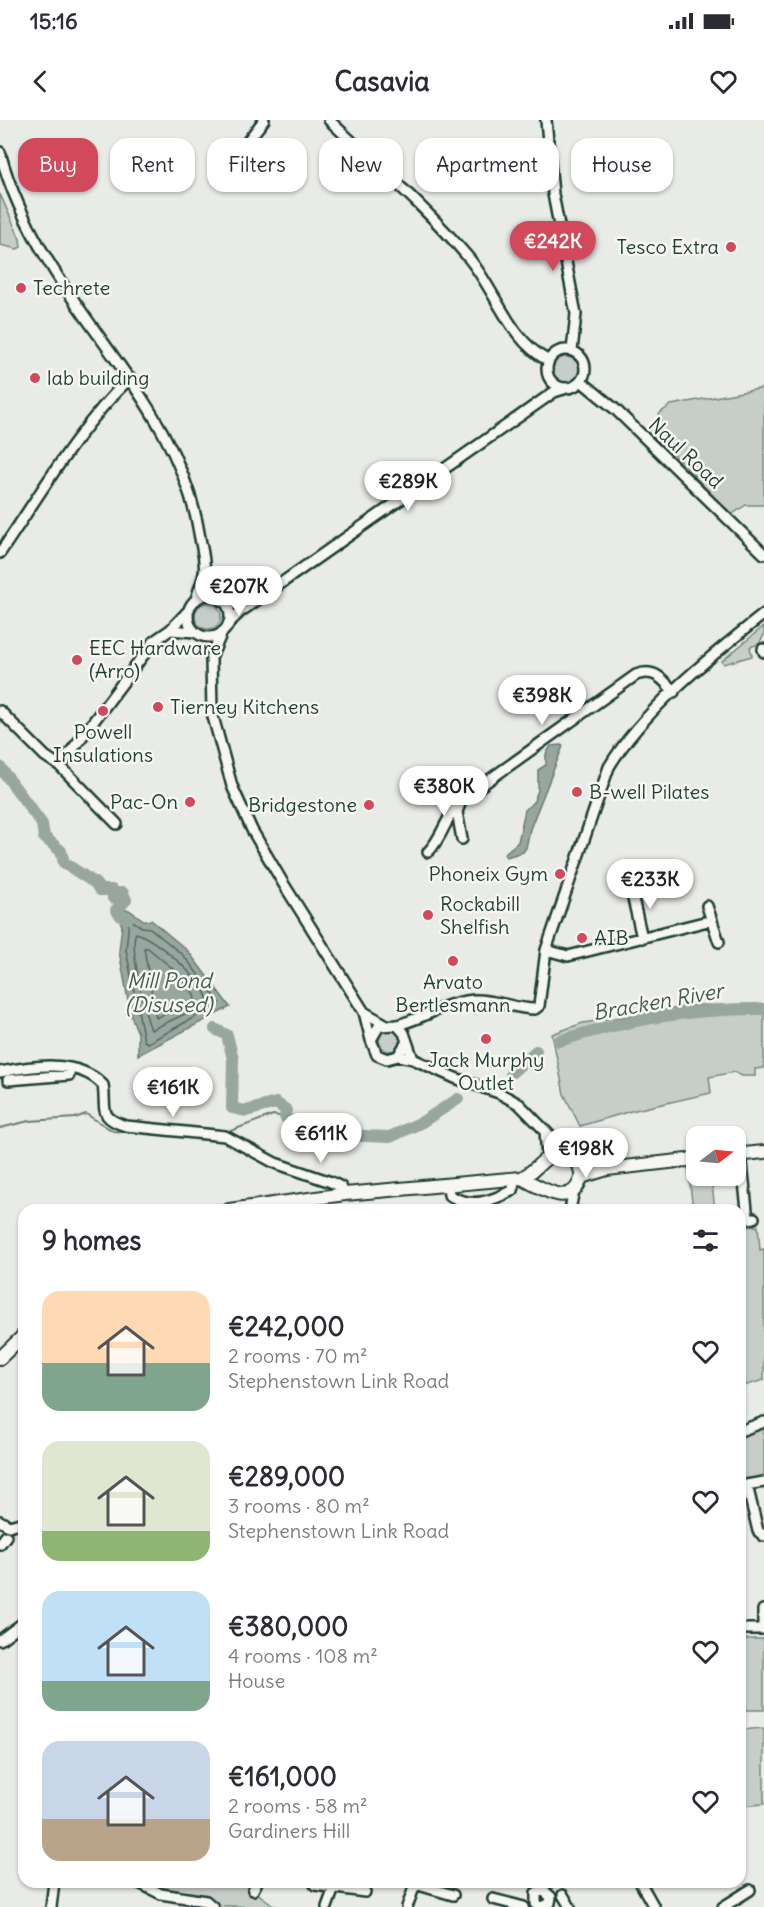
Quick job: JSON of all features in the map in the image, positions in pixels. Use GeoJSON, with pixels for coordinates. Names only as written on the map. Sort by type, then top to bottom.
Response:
{"type":"FeatureCollection","features":[{"type":"Feature","properties":{"kind":"main road"},"geometry":{"type":"LineString","coordinates":[[746,1154],[764,1152]]}},
{"type":"Feature","properties":{"kind":"main road"},"geometry":{"type":"LineString","coordinates":[[517,1179],[558,1153],[607,1169]]}},
{"type":"Feature","properties":{"kind":"main road"},"geometry":{"type":"LineString","coordinates":[[272,1204],[345,1194],[517,1179],[550,1192],[574,1190],[581,1178],[579,1164],[572,1157]]}},
{"type":"Feature","properties":{"kind":"main road"},"geometry":{"type":"LineString","coordinates":[[581,1178],[607,1169],[686,1160]]}},
{"type":"Feature","properties":{"kind":"main road"},"geometry":{"type":"LineString","coordinates":[[544,1161],[539,1178],[550,1192]]}},
{"type":"Feature","properties":{"kind":"main road"},"geometry":{"type":"LineString","coordinates":[[0,1358],[18,1341]]}},
{"type":"Feature","properties":{"kind":"street"},"geometry":{"type":"LineString","coordinates":[[250,138],[264,120]]}},
{"type":"Feature","properties":{"kind":"street"},"geometry":{"type":"LineString","coordinates":[[329,120],[466,255],[514,329],[541,357],[549,361]]}},
{"type":"Feature","properties":{"kind":"street"},"geometry":{"type":"LineString","coordinates":[[546,120],[554,194],[576,314],[572,351]]}},
{"type":"Feature","properties":{"kind":"street"},"geometry":{"type":"LineString","coordinates":[[0,152],[3,175],[37,243],[152,410],[183,474],[198,521],[204,573],[196,600],[189,610],[170,630],[154,641],[60,766]]}},
{"type":"Feature","properties":{"kind":"street"},"geometry":{"type":"LineString","coordinates":[[170,630],[212,637],[258,601],[541,402],[558,390],[581,381],[585,366],[580,357],[572,351],[558,352],[549,361],[547,370],[549,385],[541,402]]}},
{"type":"Feature","properties":{"kind":"street"},"geometry":{"type":"LineString","coordinates":[[0,553],[62,461],[102,408],[130,378]]}},
{"type":"Feature","properties":{"kind":"street"},"geometry":{"type":"LineString","coordinates":[[549,379],[557,386],[567,388]]}},
{"type":"Feature","properties":{"kind":"street","name":"Naul Road"},"geometry":{"type":"LineString","coordinates":[[581,381],[615,409],[764,554]]}},
{"type":"Feature","properties":{"kind":"street"},"geometry":{"type":"LineString","coordinates":[[204,573],[229,612],[225,628],[211,658],[212,713],[232,786],[252,831],[364,1012],[374,1051],[382,1058],[398,1056],[413,1059],[455,1078],[499,1093],[519,1104],[572,1157]]}},
{"type":"Feature","properties":{"kind":"street"},"geometry":{"type":"LineString","coordinates":[[196,600],[207,596],[238,604],[258,601]]}},
{"type":"Feature","properties":{"kind":"street"},"geometry":{"type":"LineString","coordinates":[[189,610],[189,622],[211,658]]}},
{"type":"Feature","properties":{"kind":"street"},"geometry":{"type":"LineString","coordinates":[[364,1012],[385,1024],[397,1025],[413,1022],[437,1009],[474,1000],[535,1009],[540,1000],[546,950],[609,767],[631,734],[674,692],[764,614]]}},
{"type":"Feature","properties":{"kind":"street"},"geometry":{"type":"LineString","coordinates":[[428,852],[439,837],[449,813],[462,799],[636,675],[643,672],[656,674],[674,692]]}},
{"type":"Feature","properties":{"kind":"street"},"geometry":{"type":"LineString","coordinates":[[0,711],[45,756],[60,766],[117,824]]}},
{"type":"Feature","properties":{"kind":"street"},"geometry":{"type":"LineString","coordinates":[[462,799],[457,812],[462,839]]}},
{"type":"Feature","properties":{"kind":"street"},"geometry":{"type":"LineString","coordinates":[[631,890],[642,938]]}},
{"type":"Feature","properties":{"kind":"street"},"geometry":{"type":"LineString","coordinates":[[707,906],[719,942]]}},
{"type":"Feature","properties":{"kind":"street"},"geometry":{"type":"LineString","coordinates":[[546,950],[568,956],[712,920]]}},
{"type":"Feature","properties":{"kind":"street"},"geometry":{"type":"LineString","coordinates":[[398,1056],[413,1022]]}},
{"type":"Feature","properties":{"kind":"street"},"geometry":{"type":"LineString","coordinates":[[371,1040],[375,1030],[385,1024]]}},
{"type":"Feature","properties":{"kind":"street"},"geometry":{"type":"LineString","coordinates":[[397,1025],[413,1059]]}},
{"type":"Feature","properties":{"kind":"street"},"geometry":{"type":"LineString","coordinates":[[0,1072],[35,1066],[88,1074],[103,1085],[104,1112],[112,1122],[135,1127],[223,1135],[275,1163],[331,1182],[341,1187],[345,1194]]}},
{"type":"Feature","properties":{"kind":"street"},"geometry":{"type":"LineString","coordinates":[[8,1080],[69,1075],[70,1070]]}},
{"type":"Feature","properties":{"kind":"street"},"geometry":{"type":"LineString","coordinates":[[544,1161],[545,1131]]}},
{"type":"Feature","properties":{"kind":"street"},"geometry":{"type":"LineString","coordinates":[[448,1186],[449,1195],[454,1198],[484,1203],[513,1190],[517,1179]]}},
{"type":"Feature","properties":{"kind":"street"},"geometry":{"type":"LineString","coordinates":[[743,1186],[746,1204]]}},
{"type":"Feature","properties":{"kind":"street"},"geometry":{"type":"LineString","coordinates":[[570,1204],[574,1190]]}},
{"type":"Feature","properties":{"kind":"street"},"geometry":{"type":"LineString","coordinates":[[550,1192],[562,1204]]}},
{"type":"Feature","properties":{"kind":"street"},"geometry":{"type":"LineString","coordinates":[[746,1206],[748,1219],[754,1218]]}},
{"type":"Feature","properties":{"kind":"street"},"geometry":{"type":"LineString","coordinates":[[746,1429],[764,1422]]}},
{"type":"Feature","properties":{"kind":"street"},"geometry":{"type":"LineString","coordinates":[[746,1485],[764,1482]]}},
{"type":"Feature","properties":{"kind":"street"},"geometry":{"type":"LineString","coordinates":[[746,1495],[758,1531],[764,1536]]}},
{"type":"Feature","properties":{"kind":"street"},"geometry":{"type":"LineString","coordinates":[[0,1521],[9,1526],[18,1524]]}},
{"type":"Feature","properties":{"kind":"street"},"geometry":{"type":"LineString","coordinates":[[746,1629],[763,1629],[763,1610]]}},
{"type":"Feature","properties":{"kind":"street"},"geometry":{"type":"LineString","coordinates":[[0,1640],[18,1626]]}},
{"type":"Feature","properties":{"kind":"street"},"geometry":{"type":"LineString","coordinates":[[51,1907],[53,1888]]}},
{"type":"Feature","properties":{"kind":"street"},"geometry":{"type":"LineString","coordinates":[[149,1888],[161,1894],[206,1901],[213,1907]]}},
{"type":"Feature","properties":{"kind":"street"},"geometry":{"type":"LineString","coordinates":[[327,1907],[334,1888],[365,1892]]}},
{"type":"Feature","properties":{"kind":"street"},"geometry":{"type":"LineString","coordinates":[[407,1907],[414,1888]]}},
{"type":"Feature","properties":{"kind":"street"},"geometry":{"type":"LineString","coordinates":[[431,1888],[453,1895]]}},
{"type":"Feature","properties":{"kind":"street"},"geometry":{"type":"LineString","coordinates":[[535,1906],[536,1893],[542,1888]]}},
{"type":"Feature","properties":{"kind":"street"},"geometry":{"type":"LineString","coordinates":[[493,1899],[535,1906],[550,1903],[551,1897],[545,1888]]}},
{"type":"Feature","properties":{"kind":"street"},"geometry":{"type":"LineString","coordinates":[[643,1888],[654,1907]]}},
{"type":"Feature","properties":{"kind":"street"},"geometry":{"type":"LineString","coordinates":[[726,1906],[750,1890]]}},
{"type":"Feature","properties":{"kind":"street"},"geometry":{"type":"LineString","coordinates":[[563,1894],[570,1907]]}},
{"type":"Feature","properties":{"kind":"shaded area"},"geometry":{"type":"Polygon","coordinates":[[[0,194],[20,239],[21,247],[17,249],[0,245],[0,194]]]}},
{"type":"Feature","properties":{"kind":"shaded area"},"geometry":{"type":"Polygon","coordinates":[[[566,357],[575,361],[579,370],[575,379],[566,383],[557,379],[553,370],[557,361],[566,357]]]}},
{"type":"Feature","properties":{"kind":"shaded area"},"geometry":{"type":"Polygon","coordinates":[[[764,388],[764,505],[746,505],[731,515],[652,431],[660,413],[671,405],[764,388]]]}},
{"type":"Feature","properties":{"kind":"shaded area"},"geometry":{"type":"Polygon","coordinates":[[[208,603],[217,607],[221,616],[217,625],[208,629],[199,625],[195,616],[199,607],[208,603]]]}},
{"type":"Feature","properties":{"kind":"shaded area"},"geometry":{"type":"Polygon","coordinates":[[[764,626],[764,635],[759,644],[750,647],[752,656],[724,664],[722,661],[764,626]]]}},
{"type":"Feature","properties":{"kind":"shaded area"},"geometry":{"type":"Polygon","coordinates":[[[697,1005],[764,1006],[764,1068],[755,1069],[755,1076],[742,1076],[734,1072],[709,1077],[711,1093],[631,1111],[580,1126],[564,1094],[552,1034],[583,1023],[697,1005]]]}},
{"type":"Feature","properties":{"kind":"shaded area"},"geometry":{"type":"Polygon","coordinates":[[[390,1029],[398,1032],[401,1040],[398,1048],[390,1051],[382,1048],[379,1040],[382,1032],[390,1029]]]}},
{"type":"Feature","properties":{"kind":"shaded area"},"geometry":{"type":"Polygon","coordinates":[[[690,1186],[712,1186],[714,1204],[692,1204],[690,1186]]]}},
{"type":"Feature","properties":{"kind":"shaded area"},"geometry":{"type":"Polygon","coordinates":[[[758,1226],[760,1250],[764,1249],[764,1380],[746,1385],[746,1227],[758,1226]]]}},
{"type":"Feature","properties":{"kind":"shaded area"},"geometry":{"type":"Polygon","coordinates":[[[764,1425],[764,1478],[746,1482],[746,1432],[764,1425]]]}},
{"type":"Feature","properties":{"kind":"shaded area"},"geometry":{"type":"Polygon","coordinates":[[[746,1639],[764,1639],[764,1710],[746,1710],[746,1639]]]}},
{"type":"Feature","properties":{"kind":"shaded area"},"geometry":{"type":"Polygon","coordinates":[[[764,1728],[764,1804],[746,1806],[746,1730],[764,1728]]]}},
{"type":"Feature","properties":{"kind":"shaded area"},"geometry":{"type":"Polygon","coordinates":[[[148,1888],[254,1888],[253,1890],[276,1907],[205,1904],[148,1888]]]}},
{"type":"Feature","properties":{"kind":"water"},"geometry":{"type":"Polygon","coordinates":[[[551,746],[563,746],[530,829],[526,848],[523,852],[506,857],[504,854],[518,842],[525,810],[534,801],[538,790],[538,770],[546,765],[546,754],[551,746]]]}},
{"type":"Feature","properties":{"kind":"water","name":"Mill Pond (Disused)"},"geometry":{"type":"Polygon","coordinates":[[[116,910],[129,910],[145,921],[151,920],[188,951],[230,1007],[138,1055],[138,1033],[131,1016],[119,951],[122,926],[116,910]]]}},
{"type":"Feature","properties":{"kind":"waterway","name":"Bracken River"},"geometry":{"type":"LineString","coordinates":[[0,767],[42,824],[44,837],[61,851],[64,863],[95,883],[100,890],[112,890],[113,898],[117,893],[123,893],[126,900],[116,910],[121,916],[128,918]]}},
{"type":"Feature","properties":{"kind":"waterway","name":"Bracken River"},"geometry":{"type":"LineString","coordinates":[[559,1041],[634,1021],[686,1013],[764,1009]]}},
{"type":"Feature","properties":{"kind":"waterway","name":"Bracken River"},"geometry":{"type":"LineString","coordinates":[[215,1029],[227,1035],[233,1059],[232,1108],[246,1111],[276,1103],[286,1110],[285,1117],[289,1121],[314,1123],[339,1135],[390,1137],[422,1122],[458,1099]]}},
{"type":"Feature","properties":{"kind":"waterway","name":"Bracken River"},"geometry":{"type":"LineString","coordinates":[[511,1073],[536,1051]]}},
{"type":"Feature","properties":{"kind":"waterway"},"geometry":{"type":"LineString","coordinates":[[0,1128],[29,1121],[75,1118],[86,1114],[113,1131],[183,1136]]}},
{"type":"Feature","properties":{"kind":"waterway"},"geometry":{"type":"LineString","coordinates":[[225,1133],[273,1115],[285,1117]]}},
{"type":"Feature","properties":{"kind":"place","name":"Tesco Extra"},"geometry":{"type":"Point","coordinates":[731,247]}},
{"type":"Feature","properties":{"kind":"place","name":"Techrete"},"geometry":{"type":"Point","coordinates":[21,288]}},
{"type":"Feature","properties":{"kind":"place","name":"lab building"},"geometry":{"type":"Point","coordinates":[35,378]}},
{"type":"Feature","properties":{"kind":"place","name":"EEC Hardware (Arro)"},"geometry":{"type":"Point","coordinates":[77,660]}},
{"type":"Feature","properties":{"kind":"place","name":"Tierney Kitchens"},"geometry":{"type":"Point","coordinates":[158,707]}},
{"type":"Feature","properties":{"kind":"place","name":"Powell Insulations"},"geometry":{"type":"Point","coordinates":[103,711]}},
{"type":"Feature","properties":{"kind":"place","name":"B-well Pilates"},"geometry":{"type":"Point","coordinates":[577,792]}},
{"type":"Feature","properties":{"kind":"place","name":"Pac-On"},"geometry":{"type":"Point","coordinates":[190,802]}},
{"type":"Feature","properties":{"kind":"place","name":"Bridgestone"},"geometry":{"type":"Point","coordinates":[369,805]}},
{"type":"Feature","properties":{"kind":"place","name":"Phoneix Gym"},"geometry":{"type":"Point","coordinates":[560,874]}},
{"type":"Feature","properties":{"kind":"place","name":"Rockabill Shelfish"},"geometry":{"type":"Point","coordinates":[428,915]}},
{"type":"Feature","properties":{"kind":"place","name":"AIB"},"geometry":{"type":"Point","coordinates":[582,938]}},
{"type":"Feature","properties":{"kind":"place","name":"Arvato Bertlesmann"},"geometry":{"type":"Point","coordinates":[453,961]}},
{"type":"Feature","properties":{"kind":"place","name":"Jack Murphy Outlet"},"geometry":{"type":"Point","coordinates":[486,1039]}}]}
